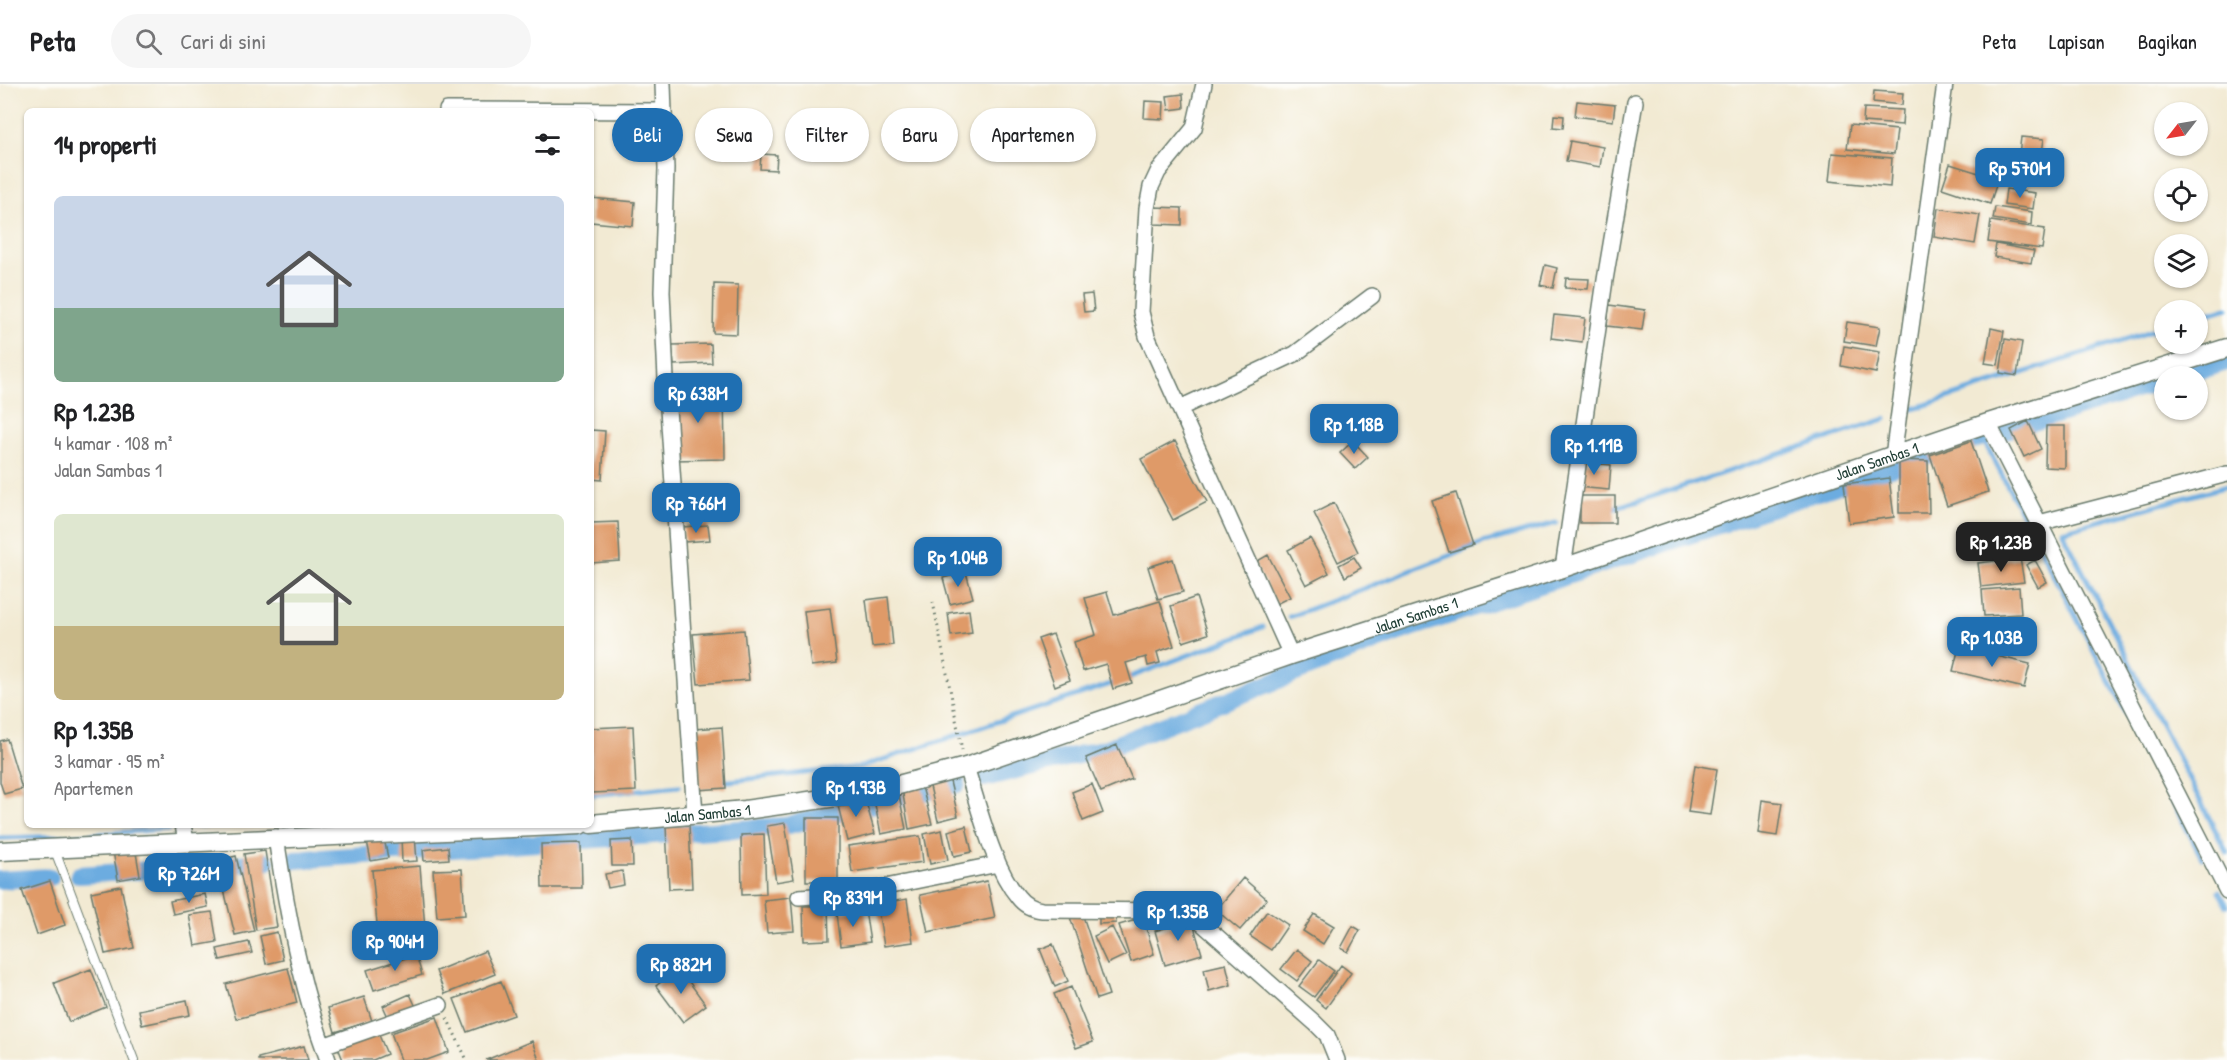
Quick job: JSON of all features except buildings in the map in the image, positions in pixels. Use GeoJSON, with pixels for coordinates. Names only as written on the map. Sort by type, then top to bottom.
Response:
{"type":"FeatureCollection","features":[{"type":"Feature","properties":{"kind":"street"},"geometry":{"type":"LineString","coordinates":[[663,84],[664,108]]}},
{"type":"Feature","properties":{"kind":"street"},"geometry":{"type":"LineString","coordinates":[[1204,84],[1194,128],[1154,178],[1148,208],[1141,312],[1147,336],[1291,655]]}},
{"type":"Feature","properties":{"kind":"street"},"geometry":{"type":"LineString","coordinates":[[1893,456],[1945,84]]}},
{"type":"Feature","properties":{"kind":"street"},"geometry":{"type":"LineString","coordinates":[[1563,568],[1603,291],[1635,102]]}},
{"type":"Feature","properties":{"kind":"street"},"geometry":{"type":"LineString","coordinates":[[594,111],[612,111]]}},
{"type":"Feature","properties":{"kind":"street"},"geometry":{"type":"LineString","coordinates":[[666,162],[662,292],[695,815]]}},
{"type":"Feature","properties":{"kind":"street"},"geometry":{"type":"LineString","coordinates":[[1180,408],[1295,354],[1372,296]]}},
{"type":"Feature","properties":{"kind":"street","name":"Jalan Sambas 1"},"geometry":{"type":"LineString","coordinates":[[594,824],[745,810],[872,792],[966,768],[1291,655],[1563,568],[1988,423],[2227,348]]}},
{"type":"Feature","properties":{"kind":"street"},"geometry":{"type":"LineString","coordinates":[[1988,423],[2227,891]]}},
{"type":"Feature","properties":{"kind":"street"},"geometry":{"type":"LineString","coordinates":[[2038,523],[2227,474]]}},
{"type":"Feature","properties":{"kind":"street"},"geometry":{"type":"LineString","coordinates":[[966,768],[998,864],[1017,897],[1033,909],[1179,911],[1188,914],[1197,919],[1315,1023],[1327,1035],[1337,1060]]}},
{"type":"Feature","properties":{"kind":"street"},"geometry":{"type":"LineString","coordinates":[[0,851],[54,848],[184,833],[263,834],[474,828]]}},
{"type":"Feature","properties":{"kind":"street"},"geometry":{"type":"LineString","coordinates":[[263,834],[286,908],[309,1001],[326,1053],[440,1005]]}},
{"type":"Feature","properties":{"kind":"street"},"geometry":{"type":"LineString","coordinates":[[799,897],[856,893],[998,864]]}},
{"type":"Feature","properties":{"kind":"lane"},"geometry":{"type":"LineString","coordinates":[[54,848],[134,1060]]}},
{"type":"Feature","properties":{"kind":"path"},"geometry":{"type":"LineString","coordinates":[[933,602],[966,768]]}},
{"type":"Feature","properties":{"kind":"path"},"geometry":{"type":"LineString","coordinates":[[440,1005],[467,1060]]}},
{"type":"Feature","properties":{"kind":"waterway"},"geometry":{"type":"LineString","coordinates":[[2208,314],[2227,308]]}},
{"type":"Feature","properties":{"kind":"waterway"},"geometry":{"type":"LineString","coordinates":[[1913,409],[2154,330]]}},
{"type":"Feature","properties":{"kind":"waterway"},"geometry":{"type":"LineString","coordinates":[[2208,368],[2227,362]]}},
{"type":"Feature","properties":{"kind":"waterway"},"geometry":{"type":"LineString","coordinates":[[2007,430],[2154,384]]}},
{"type":"Feature","properties":{"kind":"waterway"},"geometry":{"type":"LineString","coordinates":[[1609,509],[1885,419]]}},
{"type":"Feature","properties":{"kind":"waterway"},"geometry":{"type":"LineString","coordinates":[[1982,437],[2202,858]]}},
{"type":"Feature","properties":{"kind":"waterway"},"geometry":{"type":"LineString","coordinates":[[984,778],[1107,748],[1399,632],[1983,437]]}},
{"type":"Feature","properties":{"kind":"waterway"},"geometry":{"type":"LineString","coordinates":[[2214,470],[2227,466]]}},
{"type":"Feature","properties":{"kind":"waterway"},"geometry":{"type":"LineString","coordinates":[[2227,486],[2062,531],[2227,853]]}},
{"type":"Feature","properties":{"kind":"waterway"},"geometry":{"type":"LineString","coordinates":[[1289,617],[1483,543],[1556,523]]}},
{"type":"Feature","properties":{"kind":"waterway"},"geometry":{"type":"LineString","coordinates":[[1125,679],[1263,627]]}},
{"type":"Feature","properties":{"kind":"waterway"},"geometry":{"type":"LineString","coordinates":[[720,782],[861,767],[1117,682]]}},
{"type":"Feature","properties":{"kind":"waterway"},"geometry":{"type":"LineString","coordinates":[[294,860],[784,826],[957,784]]}},
{"type":"Feature","properties":{"kind":"waterway"},"geometry":{"type":"LineString","coordinates":[[594,795],[679,786]]}},
{"type":"Feature","properties":{"kind":"waterway"},"geometry":{"type":"LineString","coordinates":[[0,838],[72,836],[169,829]]}},
{"type":"Feature","properties":{"kind":"waterway"},"geometry":{"type":"LineString","coordinates":[[79,875],[266,862]]}},
{"type":"Feature","properties":{"kind":"waterway"},"geometry":{"type":"LineString","coordinates":[[0,880],[50,877]]}},
{"type":"Feature","properties":{"kind":"waterway"},"geometry":{"type":"LineString","coordinates":[[2219,891],[2227,906]]}}]}
